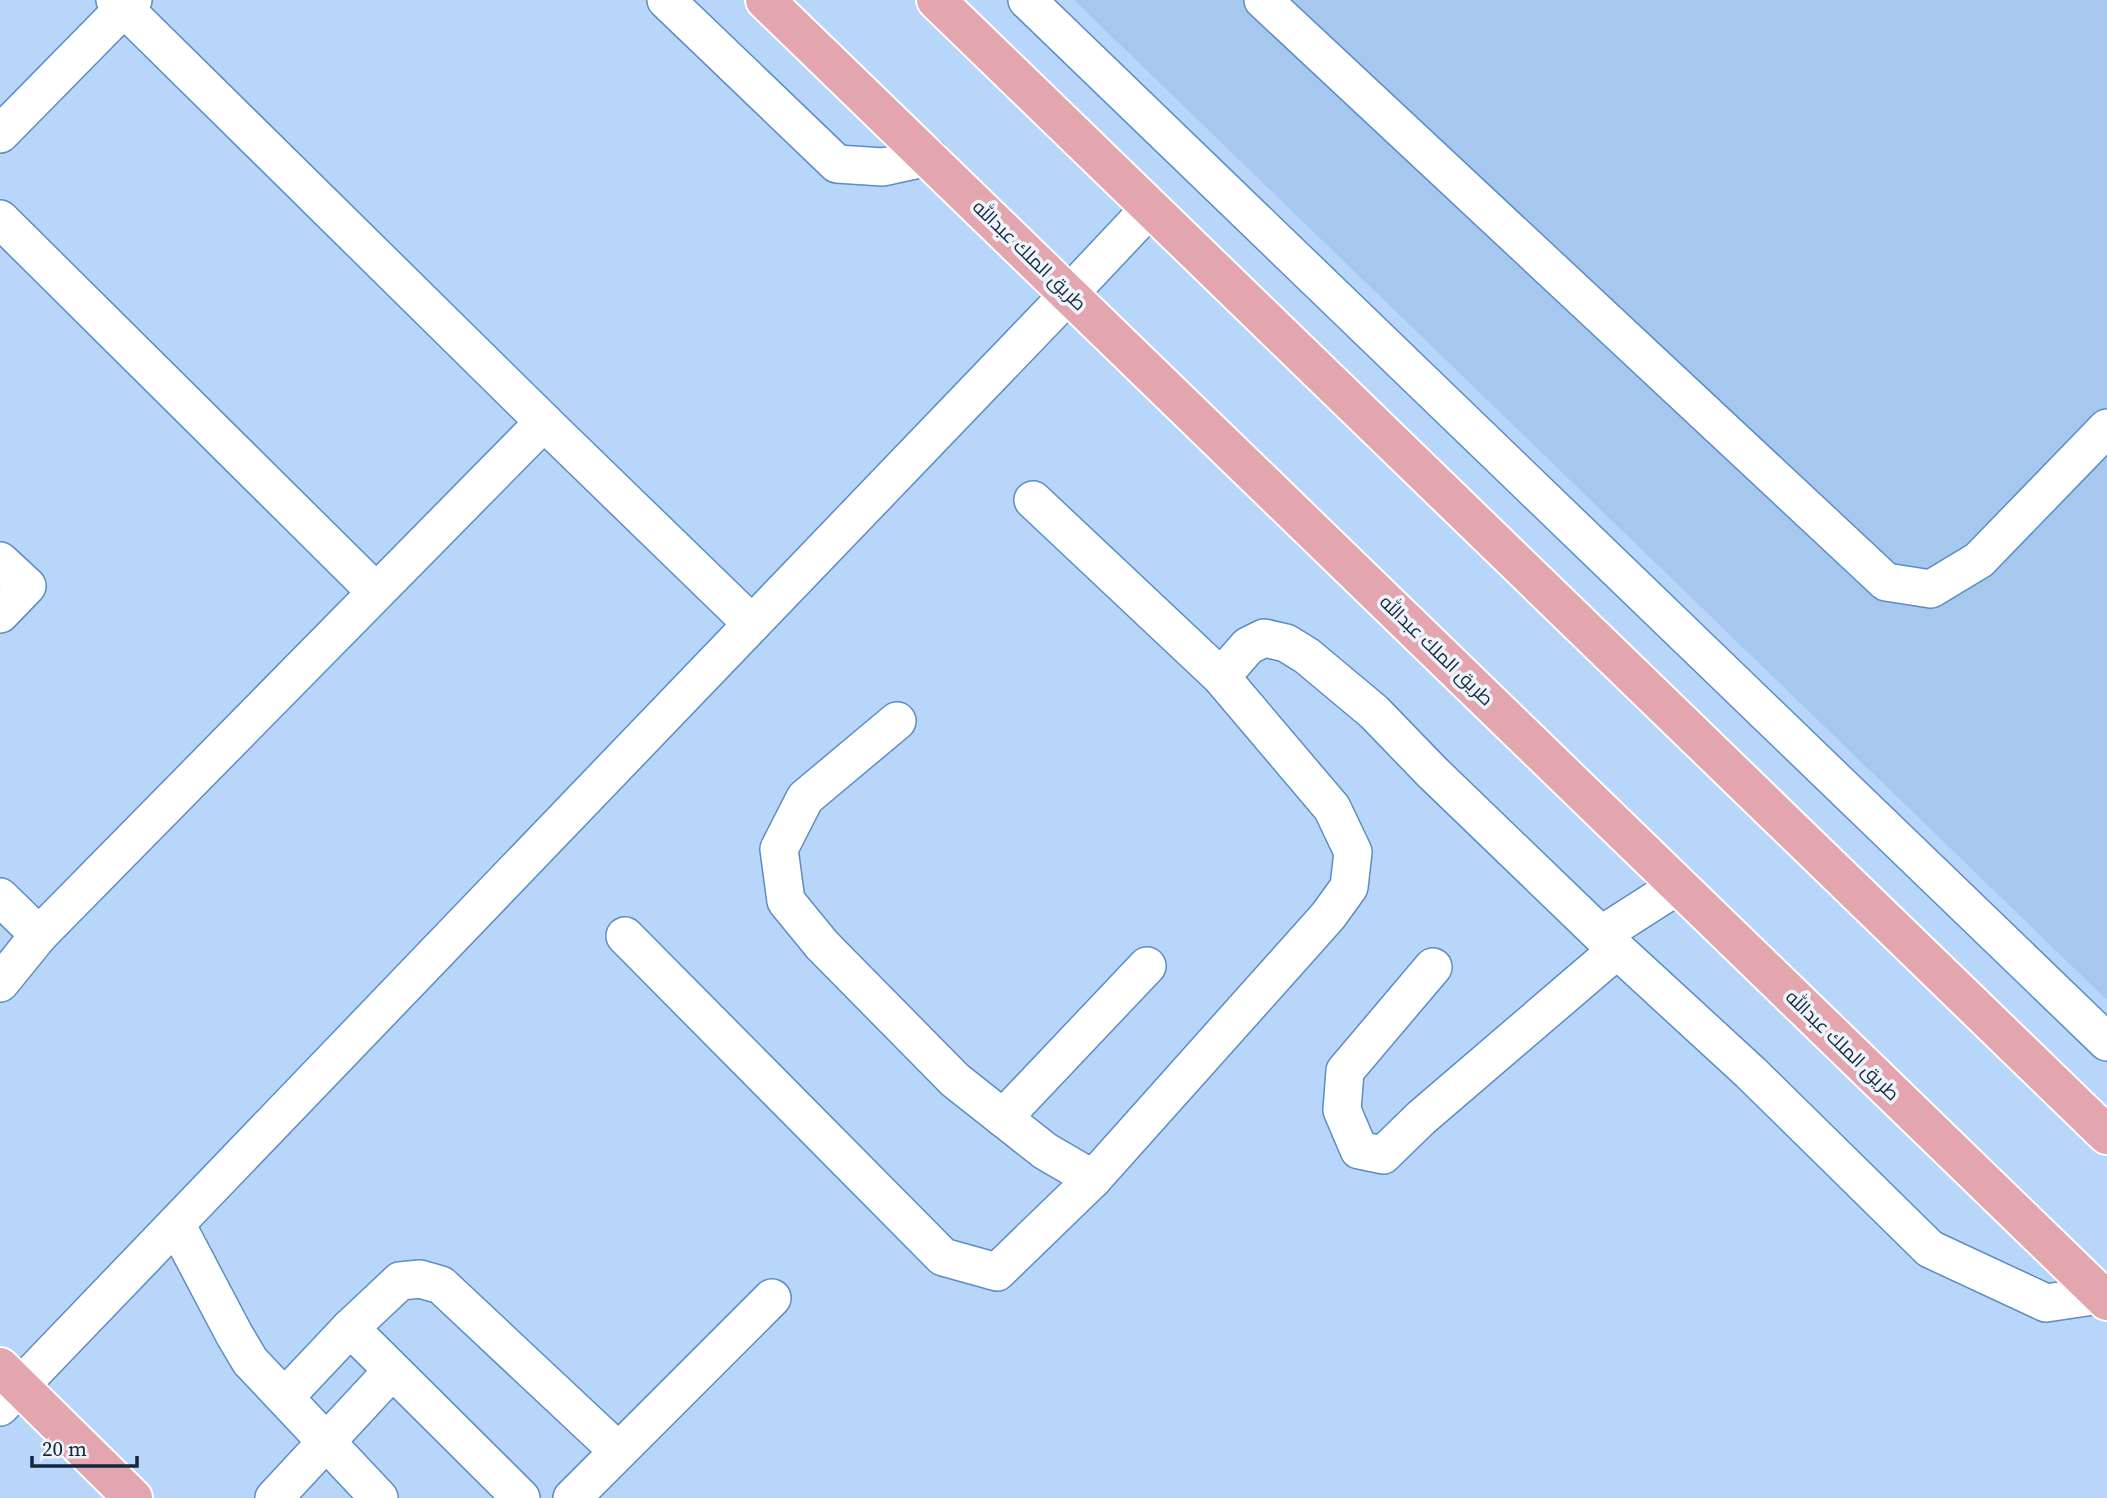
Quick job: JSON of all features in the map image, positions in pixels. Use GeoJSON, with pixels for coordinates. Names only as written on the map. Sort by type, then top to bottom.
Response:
{"type":"FeatureCollection","features":[{"type":"Feature","properties":{"kind":"main road","name":"طريق الملك عبدالله"},"geometry":{"type":"LineString","coordinates":[[765,0],[2104,1298]]}},
{"type":"Feature","properties":{"kind":"main road"},"geometry":{"type":"LineString","coordinates":[[936,0],[2107,1135]]}},
{"type":"Feature","properties":{"kind":"main road"},"geometry":{"type":"LineString","coordinates":[[7,1387],[133,1498]]}},
{"type":"Feature","properties":{"kind":"street"},"geometry":{"type":"LineString","coordinates":[[666,0],[837,163],[883,167],[929,157]]}},
{"type":"Feature","properties":{"kind":"street"},"geometry":{"type":"LineString","coordinates":[[1027,0],[2107,1042]]}},
{"type":"Feature","properties":{"kind":"street"},"geometry":{"type":"LineString","coordinates":[[1263,0],[1886,582],[1931,589],[1979,560],[2107,428]]}},
{"type":"Feature","properties":{"kind":"street"},"geometry":{"type":"LineString","coordinates":[[0,134],[124,3],[544,422],[752,624]]}},
{"type":"Feature","properties":{"kind":"street"},"geometry":{"type":"LineString","coordinates":[[7,1387],[176,1224],[1150,208]]}},
{"type":"Feature","properties":{"kind":"street"},"geometry":{"type":"LineString","coordinates":[[0,219],[376,592]]}},
{"type":"Feature","properties":{"kind":"street"},"geometry":{"type":"LineString","coordinates":[[0,983],[39,935],[544,422]]}},
{"type":"Feature","properties":{"kind":"street"},"geometry":{"type":"LineString","coordinates":[[625,936],[943,1257],[997,1272],[1093,1179],[1328,916],[1349,887],[1353,852],[1332,808],[1221,677],[1032,500]]}},
{"type":"Feature","properties":{"kind":"street"},"geometry":{"type":"LineString","coordinates":[[0,561],[27,586],[0,614]]}},
{"type":"Feature","properties":{"kind":"street"},"geometry":{"type":"LineString","coordinates":[[1221,677],[1248,646],[1264,638],[1286,643],[1307,656],[1374,712],[1609,943],[1751,1073],[1930,1249],[2046,1303],[2104,1298]]}},
{"type":"Feature","properties":{"kind":"street"},"geometry":{"type":"LineString","coordinates":[[897,722],[805,798],[779,849],[786,901],[822,945],[955,1080],[1045,1152],[1093,1179]]}},
{"type":"Feature","properties":{"kind":"street"},"geometry":{"type":"LineString","coordinates":[[1433,967],[1345,1071],[1342,1110],[1359,1150],[1383,1155],[1609,943],[1679,886]]}},
{"type":"Feature","properties":{"kind":"street"},"geometry":{"type":"LineString","coordinates":[[0,897],[39,935]]}},
{"type":"Feature","properties":{"kind":"street"},"geometry":{"type":"LineString","coordinates":[[1003,1118],[1147,966]]}},
{"type":"Feature","properties":{"kind":"street"},"geometry":{"type":"LineString","coordinates":[[176,1224],[250,1361],[379,1498]]}},
{"type":"Feature","properties":{"kind":"street"},"geometry":{"type":"LineString","coordinates":[[285,1397],[400,1281],[420,1279],[442,1285],[618,1451]]}},
{"type":"Feature","properties":{"kind":"street"},"geometry":{"type":"LineString","coordinates":[[572,1498],[772,1298]]}},
{"type":"Feature","properties":{"kind":"street"},"geometry":{"type":"LineString","coordinates":[[351,1328],[521,1498]]}},
{"type":"Feature","properties":{"kind":"street"},"geometry":{"type":"LineString","coordinates":[[274,1498],[392,1371]]}},
{"type":"Feature","properties":{"kind":"shaded area"},"geometry":{"type":"Polygon","coordinates":[[[1074,0],[2107,0],[2107,1000],[1074,0]]]}}]}
